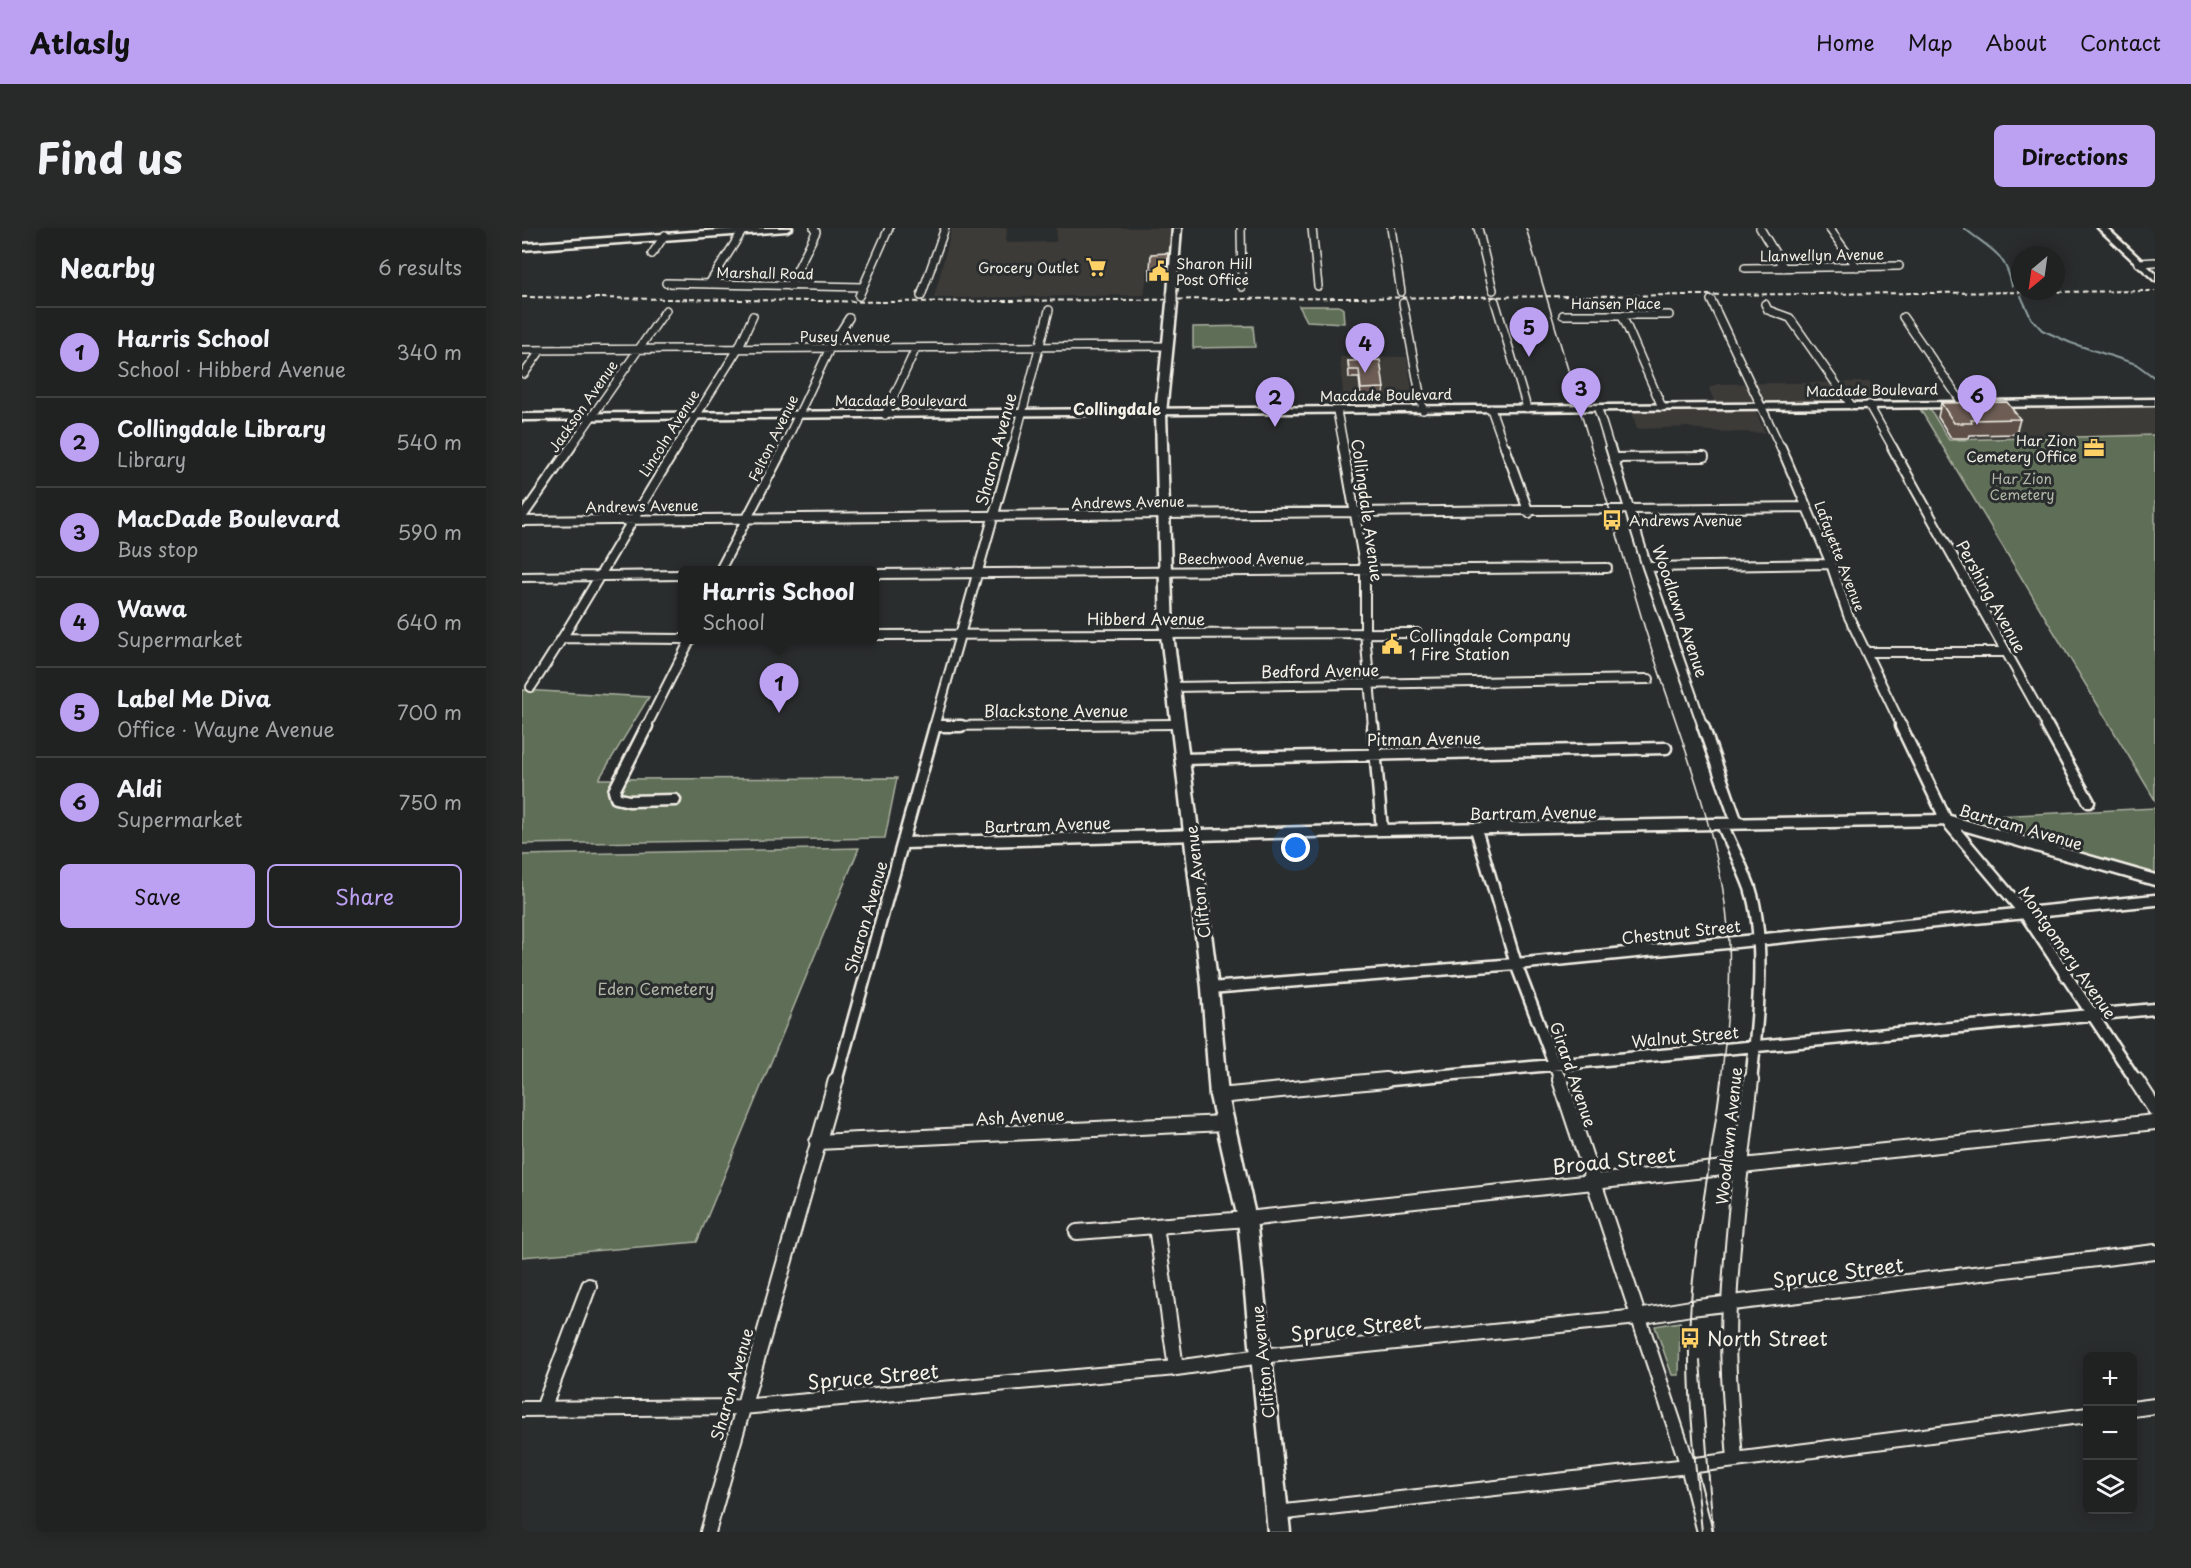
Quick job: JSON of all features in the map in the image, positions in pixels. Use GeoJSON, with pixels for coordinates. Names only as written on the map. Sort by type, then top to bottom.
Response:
{"type":"FeatureCollection","features":[{"type":"Feature","properties":{"kind":"main road"},"geometry":{"type":"LineString","coordinates":[[522,247],[724,229],[787,228]]}},
{"type":"Feature","properties":{"kind":"main road"},"geometry":{"type":"LineString","coordinates":[[1963,404],[2155,402]]}},
{"type":"Feature","properties":{"kind":"main road","name":"Macdade Boulevard"},"geometry":{"type":"LineString","coordinates":[[522,417],[1963,404]]}},
{"type":"Feature","properties":{"kind":"street"},"geometry":{"type":"LineString","coordinates":[[789,286],[816,232],[814,228]]}},
{"type":"Feature","properties":{"kind":"street"},"geometry":{"type":"LineString","coordinates":[[859,296],[889,228]]}},
{"type":"Feature","properties":{"kind":"street"},"geometry":{"type":"LineString","coordinates":[[921,296],[945,228]]}},
{"type":"Feature","properties":{"kind":"street","name":"Clifton Avenue"},"geometry":{"type":"LineString","coordinates":[[1177,228],[1161,413],[1167,634],[1210,988],[1219,1096],[1247,1219],[1279,1532]]}},
{"type":"Feature","properties":{"kind":"street"},"geometry":{"type":"LineString","coordinates":[[1241,228],[1242,287]]}},
{"type":"Feature","properties":{"kind":"street"},"geometry":{"type":"LineString","coordinates":[[1312,228],[1318,286]]}},
{"type":"Feature","properties":{"kind":"street"},"geometry":{"type":"LineString","coordinates":[[1391,228],[1401,291]]}},
{"type":"Feature","properties":{"kind":"street"},"geometry":{"type":"LineString","coordinates":[[1478,228],[1493,290]]}},
{"type":"Feature","properties":{"kind":"street"},"geometry":{"type":"LineString","coordinates":[[1760,228],[1784,268]]}},
{"type":"Feature","properties":{"kind":"street"},"geometry":{"type":"LineString","coordinates":[[1829,228],[1857,267]]}},
{"type":"Feature","properties":{"kind":"street"},"geometry":{"type":"LineString","coordinates":[[2102,228],[2155,278]]}},
{"type":"Feature","properties":{"kind":"street"},"geometry":{"type":"LineString","coordinates":[[710,284],[743,230]]}},
{"type":"Feature","properties":{"kind":"street"},"geometry":{"type":"LineString","coordinates":[[652,254],[665,235]]}},
{"type":"Feature","properties":{"kind":"street"},"geometry":{"type":"LineString","coordinates":[[2139,263],[2155,262]]}},
{"type":"Feature","properties":{"kind":"street","name":"Llanwellyn Avenue"},"geometry":{"type":"LineString","coordinates":[[1745,268],[1899,266]]}},
{"type":"Feature","properties":{"kind":"street","name":"Marshall Road"},"geometry":{"type":"LineString","coordinates":[[666,283],[863,287]]}},
{"type":"Feature","properties":{"kind":"street","name":"Lafayette Avenue"},"geometry":{"type":"LineString","coordinates":[[1711,300],[1763,406],[1831,564],[1848,615],[1946,820]]}},
{"type":"Feature","properties":{"kind":"street"},"geometry":{"type":"LineString","coordinates":[[1495,301],[1527,408]]}},
{"type":"Feature","properties":{"kind":"street"},"geometry":{"type":"LineString","coordinates":[[1402,303],[1423,410]]}},
{"type":"Feature","properties":{"kind":"street"},"geometry":{"type":"LineString","coordinates":[[1765,304],[1768,310],[1790,318],[1851,405]]}},
{"type":"Feature","properties":{"kind":"street","name":"Jackson Avenue"},"geometry":{"type":"LineString","coordinates":[[522,519],[666,310]]}},
{"type":"Feature","properties":{"kind":"street","name":"Sharon Avenue"},"geometry":{"type":"LineString","coordinates":[[708,1532],[817,1142],[904,843],[959,633],[1023,414],[1049,310]]}},
{"type":"Feature","properties":{"kind":"street","name":"Hansen Place"},"geometry":{"type":"LineString","coordinates":[[1563,315],[1669,315]]}},
{"type":"Feature","properties":{"kind":"street"},"geometry":{"type":"LineString","coordinates":[[1622,315],[1662,407]]}},
{"type":"Feature","properties":{"kind":"street","name":"Lincoln Avenue"},"geometry":{"type":"LineString","coordinates":[[531,687],[602,576],[631,520],[694,415],[738,349],[753,316]]}},
{"type":"Feature","properties":{"kind":"street"},"geometry":{"type":"LineString","coordinates":[[1903,317],[1963,404]]}},
{"type":"Feature","properties":{"kind":"street","name":"Felton Avenue"},"geometry":{"type":"LineString","coordinates":[[722,566],[800,415],[830,348],[849,318]]}},
{"type":"Feature","properties":{"kind":"street","name":"Pusey Avenue"},"geometry":{"type":"LineString","coordinates":[[522,350],[1168,346]]}},
{"type":"Feature","properties":{"kind":"street"},"geometry":{"type":"LineString","coordinates":[[885,415],[916,348]]}},
{"type":"Feature","properties":{"kind":"street"},"geometry":{"type":"LineString","coordinates":[[524,374],[541,350]]}},
{"type":"Feature","properties":{"kind":"street","name":"Pershing Avenue"},"geometry":{"type":"LineString","coordinates":[[1869,405],[2089,802]]}},
{"type":"Feature","properties":{"kind":"street"},"geometry":{"type":"LineString","coordinates":[[1491,409],[1529,513]]}},
{"type":"Feature","properties":{"kind":"street","name":"Woodlawn Avenue"},"geometry":{"type":"LineString","coordinates":[[1598,409],[1647,567],[1737,823]]}},
{"type":"Feature","properties":{"kind":"street","name":"Collingdale Avenue"},"geometry":{"type":"LineString","coordinates":[[1337,411],[1365,570],[1365,632],[1382,830]]}},
{"type":"Feature","properties":{"kind":"street"},"geometry":{"type":"LineString","coordinates":[[1613,458],[1704,457]]}},
{"type":"Feature","properties":{"kind":"street","name":"Andrews Avenue"},"geometry":{"type":"LineString","coordinates":[[522,519],[994,517],[1355,512],[1529,513],[1806,507]]}},
{"type":"Feature","properties":{"kind":"street"},"geometry":{"type":"LineString","coordinates":[[1647,567],[1831,564]]}},
{"type":"Feature","properties":{"kind":"street","name":"Beechwood Avenue"},"geometry":{"type":"LineString","coordinates":[[879,574],[1607,568]]}},
{"type":"Feature","properties":{"kind":"street"},"geometry":{"type":"LineString","coordinates":[[522,577],[678,576]]}},
{"type":"Feature","properties":{"kind":"street","name":"Hibberd Avenue"},"geometry":{"type":"LineString","coordinates":[[879,635],[1417,633]]}},
{"type":"Feature","properties":{"kind":"street"},"geometry":{"type":"LineString","coordinates":[[564,638],[678,639]]}},
{"type":"Feature","properties":{"kind":"street"},"geometry":{"type":"LineString","coordinates":[[675,800],[629,801],[616,798],[614,791],[688,644]]}},
{"type":"Feature","properties":{"kind":"street"},"geometry":{"type":"LineString","coordinates":[[1866,652],[2005,652]]}},
{"type":"Feature","properties":{"kind":"street","name":"Bedford Avenue"},"geometry":{"type":"LineString","coordinates":[[1173,687],[1648,679]]}},
{"type":"Feature","properties":{"kind":"street","name":"Blackstone Avenue"},"geometry":{"type":"LineString","coordinates":[[935,726],[1177,724]]}},
{"type":"Feature","properties":{"kind":"street","name":"Pitman Avenue"},"geometry":{"type":"LineString","coordinates":[[1182,759],[1666,748]]}},
{"type":"Feature","properties":{"kind":"street","name":"Bartram Avenue"},"geometry":{"type":"LineString","coordinates":[[904,843],[1382,830],[1946,820],[2155,880]]}},
{"type":"Feature","properties":{"kind":"street","name":"Montgomery Avenue"},"geometry":{"type":"LineString","coordinates":[[1946,820],[2026,915],[2155,1109]]}},
{"type":"Feature","properties":{"kind":"street","name":"Woodlawn Avenue"},"geometry":{"type":"LineString","coordinates":[[1722,824],[1750,889],[1759,940],[1755,1046],[1740,1167],[1729,1305],[1729,1387],[1735,1459]]}},
{"type":"Feature","properties":{"kind":"street","name":"Girard Avenue"},"geometry":{"type":"LineString","coordinates":[[1476,829],[1516,964],[1555,1064],[1688,1466],[1705,1532]]}},
{"type":"Feature","properties":{"kind":"street","name":"Chestnut Street"},"geometry":{"type":"LineString","coordinates":[[1210,988],[1516,964],[2026,915],[2155,900]]}},
{"type":"Feature","properties":{"kind":"street","name":"Walnut Street"},"geometry":{"type":"LineString","coordinates":[[1219,1096],[2155,1009]]}},
{"type":"Feature","properties":{"kind":"street","name":"Broad Street"},"geometry":{"type":"LineString","coordinates":[[1077,1232],[1247,1219],[2155,1122]]}},
{"type":"Feature","properties":{"kind":"street","name":"Ash Avenue"},"geometry":{"type":"LineString","coordinates":[[817,1142],[1225,1123]]}},
{"type":"Feature","properties":{"kind":"street"},"geometry":{"type":"LineString","coordinates":[[1156,1226],[1176,1368]]}},
{"type":"Feature","properties":{"kind":"street","name":"Spruce Street"},"geometry":{"type":"LineString","coordinates":[[522,1409],[742,1407],[1176,1368],[1261,1356],[1638,1317],[2155,1252]]}},
{"type":"Feature","properties":{"kind":"street"},"geometry":{"type":"LineString","coordinates":[[543,1409],[589,1286]]}},
{"type":"Feature","properties":{"kind":"street"},"geometry":{"type":"LineString","coordinates":[[2137,1408],[2155,1406]]}},
{"type":"Feature","properties":{"kind":"street"},"geometry":{"type":"LineString","coordinates":[[1277,1513],[1688,1466],[2083,1415]]}},
{"type":"Feature","properties":{"kind":"shaded area"},"geometry":{"type":"Polygon","coordinates":[[[952,228],[1007,228],[1006,243],[1056,242],[1057,228],[1171,228],[1172,237],[1168,262],[1149,262],[1144,295],[934,298],[952,228]]]}},
{"type":"Feature","properties":{"kind":"shaded area"},"geometry":{"type":"Polygon","coordinates":[[[1340,357],[1407,357],[1414,407],[1344,407],[1340,357]]]}},
{"type":"Feature","properties":{"kind":"shaded area"},"geometry":{"type":"Polygon","coordinates":[[[1870,382],[1881,401],[1752,402],[1765,433],[1709,431],[1688,427],[1637,429],[1632,412],[1718,411],[1709,388],[1718,384],[1870,382]]]}},
{"type":"Feature","properties":{"kind":"shaded area"},"geometry":{"type":"Polygon","coordinates":[[[2155,408],[2155,435],[1949,440],[1930,409],[2155,408]]]}},
{"type":"Feature","properties":{"kind":"green space"},"geometry":{"type":"Polygon","coordinates":[[[1299,306],[1339,306],[1343,309],[1344,323],[1307,321],[1299,306]]]}},
{"type":"Feature","properties":{"kind":"green space"},"geometry":{"type":"Polygon","coordinates":[[[1253,326],[1255,347],[1193,348],[1193,327],[1253,326]]]}},
{"type":"Feature","properties":{"kind":"green space","name":"Har Zion Cemetery"},"geometry":{"type":"Polygon","coordinates":[[[1920,409],[1930,409],[1949,440],[2155,435],[2155,800],[1920,409]]]}},
{"type":"Feature","properties":{"kind":"green space"},"geometry":{"type":"Polygon","coordinates":[[[522,690],[649,697],[599,779],[897,778],[885,838],[522,844],[522,690]]]}},
{"type":"Feature","properties":{"kind":"green space"},"geometry":{"type":"Polygon","coordinates":[[[2155,808],[2155,874],[1954,818],[2155,808]]]}},
{"type":"Feature","properties":{"kind":"green space","name":"Eden Cemetery"},"geometry":{"type":"Polygon","coordinates":[[[859,848],[697,1242],[522,1257],[522,855],[859,848]]]}},
{"type":"Feature","properties":{"kind":"green space"},"geometry":{"type":"Polygon","coordinates":[[[1680,1322],[1679,1375],[1672,1375],[1655,1326],[1680,1322]]]}},
{"type":"Feature","properties":{"kind":"building"},"geometry":{"type":"Polygon","coordinates":[[[1168,253],[1166,269],[1150,269],[1151,254],[1168,253]]]}},
{"type":"Feature","properties":{"kind":"building"},"geometry":{"type":"Polygon","coordinates":[[[1380,360],[1384,388],[1361,389],[1359,370],[1349,370],[1348,361],[1380,360]]]}},
{"type":"Feature","properties":{"kind":"building"},"geometry":{"type":"Polygon","coordinates":[[[2007,402],[2020,419],[1971,420],[1972,423],[1954,423],[1941,403],[2007,402]]]}},
{"type":"Feature","properties":{"kind":"waterway"},"geometry":{"type":"LineString","coordinates":[[1964,228],[1995,252],[2005,265],[2011,282]]}},
{"type":"Feature","properties":{"kind":"waterway"},"geometry":{"type":"LineString","coordinates":[[2023,300],[2031,318],[2042,330],[2071,343],[2136,364],[2155,378]]}},
{"type":"Feature","properties":{"kind":"tram line"},"geometry":{"type":"LineString","coordinates":[[1526,228],[1653,655],[1690,763],[1720,873],[1726,910],[1729,953],[1729,996],[1721,1082]]}},
{"type":"Feature","properties":{"kind":"tram line"},"geometry":{"type":"LineString","coordinates":[[1702,1532],[1691,1412],[1689,1340],[1697,1242],[1721,1080]]}},
{"type":"Feature","properties":{"kind":"tram line"},"geometry":{"type":"LineString","coordinates":[[1700,1361],[1713,1532]]}},
{"type":"Feature","properties":{"kind":"railway"},"geometry":{"type":"LineString","coordinates":[[522,297],[888,302],[2155,291]]}},
{"type":"Feature","properties":{"kind":"place","name":"Grocery Outlet"},"geometry":{"type":"Point","coordinates":[1096,267]}},
{"type":"Feature","properties":{"kind":"place","name":"Sharon Hill Post Office"},"geometry":{"type":"Point","coordinates":[1159,271]}},
{"type":"Feature","properties":{"kind":"place","name":"Label Me Diva"},"geometry":{"type":"Point","coordinates":[1529,357]}},
{"type":"Feature","properties":{"kind":"place","name":"Wawa"},"geometry":{"type":"Point","coordinates":[1365,373]}},
{"type":"Feature","properties":{"kind":"place","name":"MacDade Boulevard"},"geometry":{"type":"Point","coordinates":[1581,418]}},
{"type":"Feature","properties":{"kind":"place","name":"Aldi"},"geometry":{"type":"Point","coordinates":[1977,425]}},
{"type":"Feature","properties":{"kind":"place","name":"Collingdale Library"},"geometry":{"type":"Point","coordinates":[1275,427]}},
{"type":"Feature","properties":{"kind":"place","name":"Har Zion Cemetery Office"},"geometry":{"type":"Point","coordinates":[2094,448]}},
{"type":"Feature","properties":{"kind":"place","name":"Andrews Avenue"},"geometry":{"type":"Point","coordinates":[1612,520]}},
{"type":"Feature","properties":{"kind":"place","name":"Collingdale Company 1 Fire Station"},"geometry":{"type":"Point","coordinates":[1392,644]}},
{"type":"Feature","properties":{"kind":"place","name":"Harris School"},"geometry":{"type":"Point","coordinates":[779,713]}},
{"type":"Feature","properties":{"kind":"place","name":"North Street"},"geometry":{"type":"Point","coordinates":[1690,1338]}},
{"type":"Feature","properties":{"kind":"district","name":"Collingdale"},"geometry":{"type":"Point","coordinates":[1117,408]}}]}
